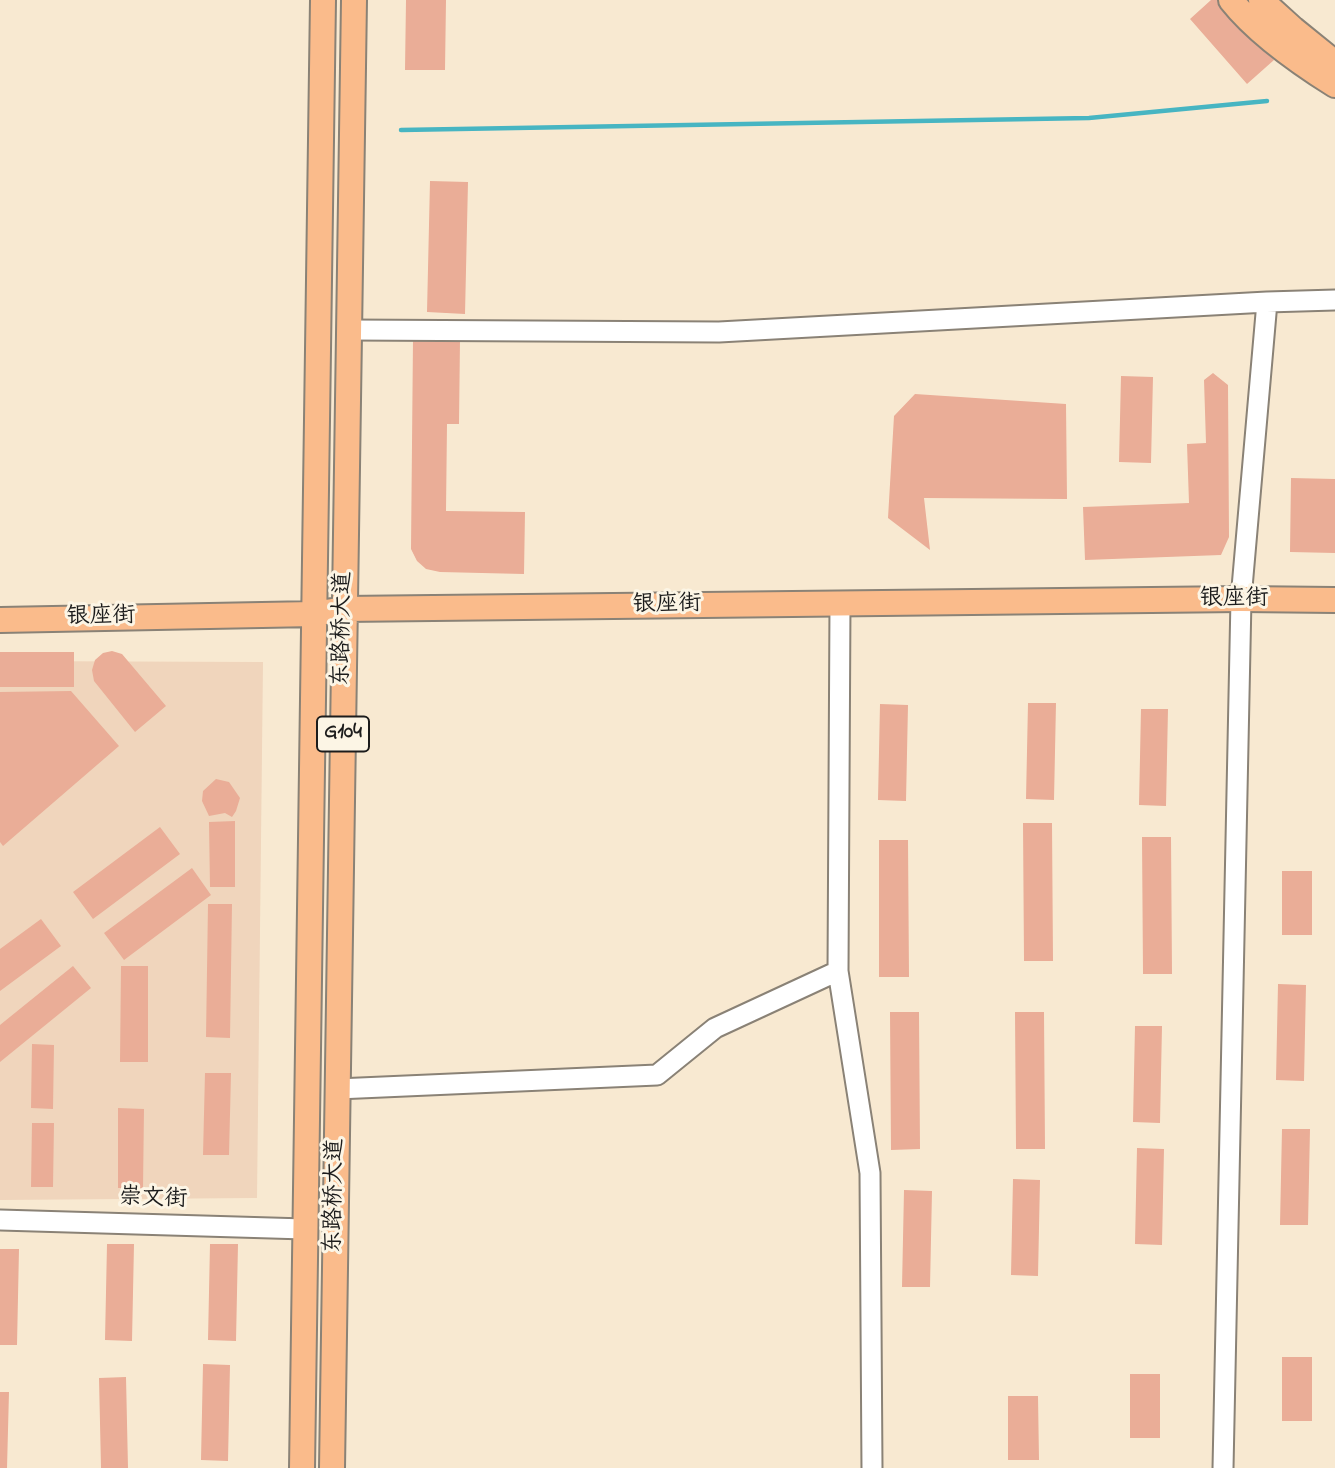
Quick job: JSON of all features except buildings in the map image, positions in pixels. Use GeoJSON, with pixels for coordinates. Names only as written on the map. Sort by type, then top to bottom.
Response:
{"type":"FeatureCollection","features":[{"type":"Feature","properties":{"kind":"main road","name":"东路桥大道"},"geometry":{"type":"LineString","coordinates":[[302,1468],[323,0]]}},
{"type":"Feature","properties":{"kind":"main road","name":"东路桥大道"},"geometry":{"type":"LineString","coordinates":[[332,1468],[354,0]]}},
{"type":"Feature","properties":{"kind":"main road"},"geometry":{"type":"LineString","coordinates":[[1231,0],[1282,48],[1335,85]]}},
{"type":"Feature","properties":{"kind":"main road"},"geometry":{"type":"LineString","coordinates":[[1261,0],[1335,63]]}},
{"type":"Feature","properties":{"kind":"main road"},"geometry":{"type":"LineString","coordinates":[[344,603],[1241,592],[1335,584]]}},
{"type":"Feature","properties":{"kind":"main road","name":"银座街"},"geometry":{"type":"LineString","coordinates":[[0,620],[344,603],[840,604],[1241,592],[1335,600]]}},
{"type":"Feature","properties":{"kind":"main road"},"geometry":{"type":"LineString","coordinates":[[0,606],[314,606]]}},
{"type":"Feature","properties":{"kind":"street"},"geometry":{"type":"LineString","coordinates":[[349,330],[719,332],[1335,300]]}},
{"type":"Feature","properties":{"kind":"street"},"geometry":{"type":"LineString","coordinates":[[1223,1468],[1241,592],[1267,302]]}},
{"type":"Feature","properties":{"kind":"street"},"geometry":{"type":"LineString","coordinates":[[840,604],[838,971],[870,1173],[872,1468]]}},
{"type":"Feature","properties":{"kind":"street"},"geometry":{"type":"LineString","coordinates":[[337,1089],[657,1075],[715,1028],[838,971]]}},
{"type":"Feature","properties":{"kind":"street","name":"崇文街"},"geometry":{"type":"LineString","coordinates":[[0,1220],[305,1229]]}},
{"type":"Feature","properties":{"kind":"shaded area"},"geometry":{"type":"Polygon","coordinates":[[[0,661],[263,662],[257,1198],[0,1200],[0,661]]]}},
{"type":"Feature","properties":{"kind":"waterway"},"geometry":{"type":"LineString","coordinates":[[401,130],[1089,118],[1267,101]]}}]}
